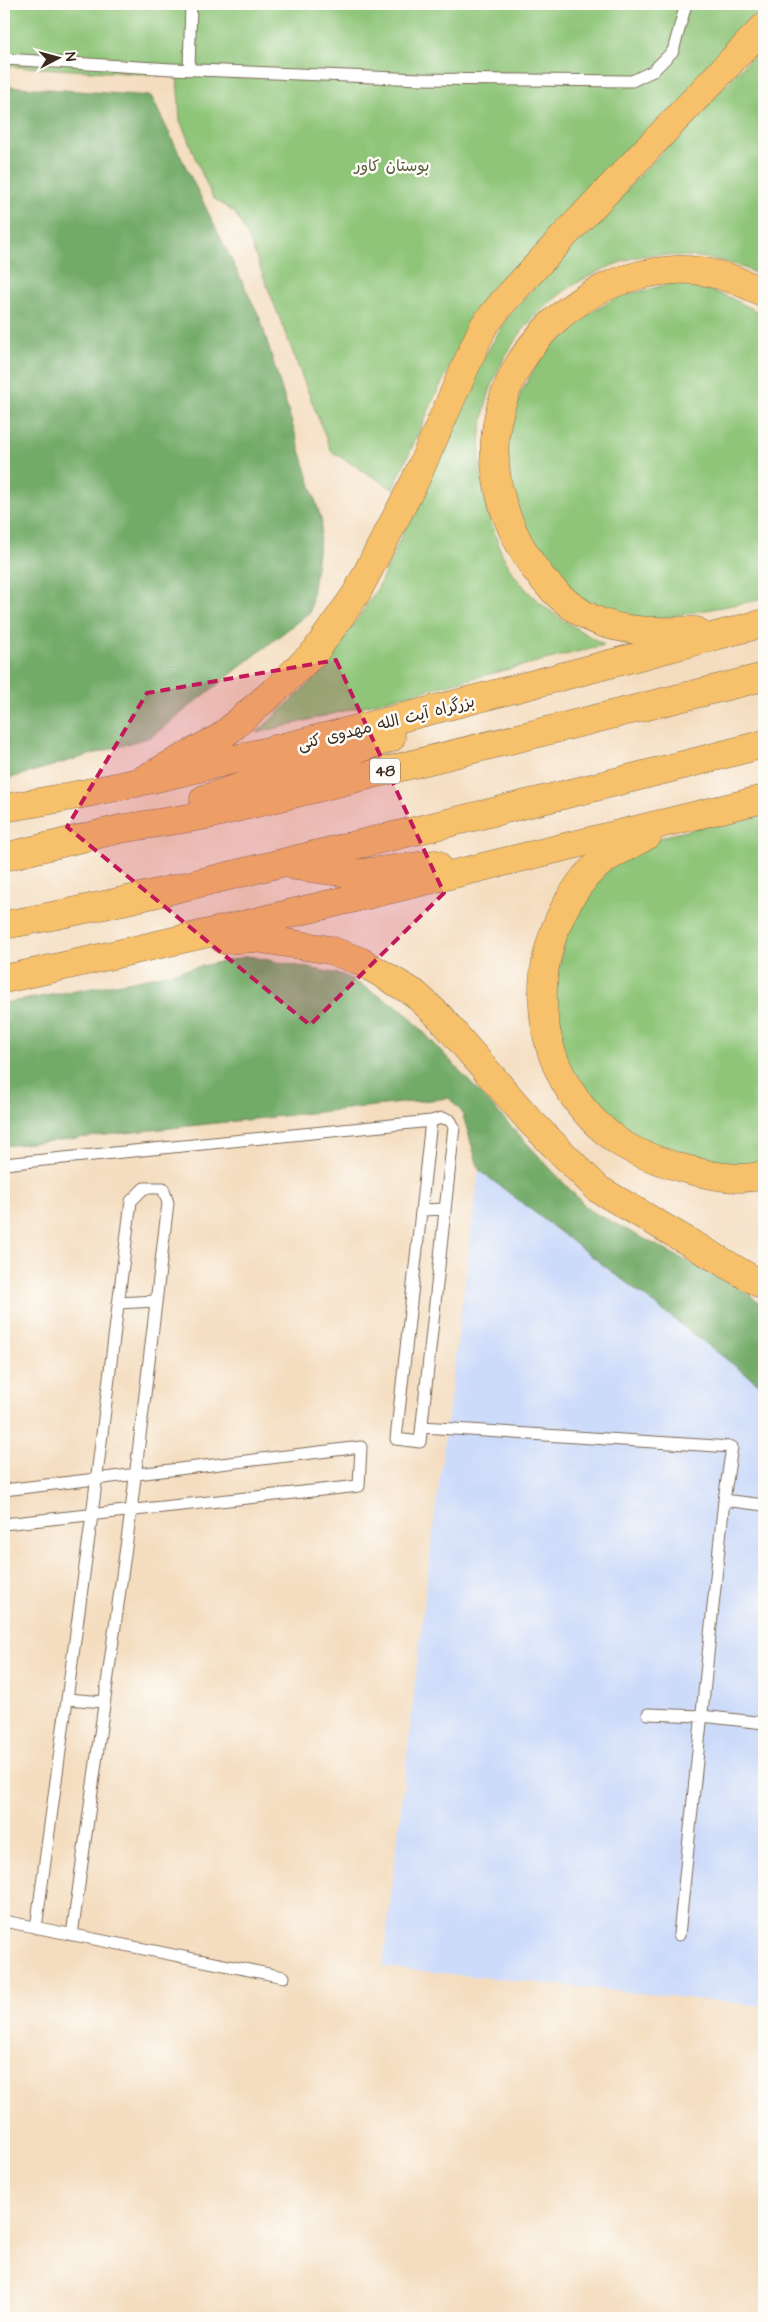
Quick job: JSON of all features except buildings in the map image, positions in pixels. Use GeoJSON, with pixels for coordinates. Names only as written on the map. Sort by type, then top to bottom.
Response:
{"type":"FeatureCollection","features":[{"type":"Feature","properties":{"kind":"highway"},"geometry":{"type":"LineString","coordinates":[[138,783],[221,737],[274,692],[315,652],[356,594],[415,481],[484,326],[503,302],[559,242],[764,27]]}},
{"type":"Feature","properties":{"kind":"highway"},"geometry":{"type":"LineString","coordinates":[[730,632],[632,630],[601,623],[575,608],[542,578],[512,534],[500,501],[495,468],[495,439],[499,415],[511,380],[527,352],[549,325],[578,301],[607,285],[641,275],[675,270],[718,275],[742,282],[764,293]]}},
{"type":"Feature","properties":{"kind":"highway","name":"بزرگراه آیت الله مهدوی کنی"},"geometry":{"type":"LineString","coordinates":[[4,808],[138,783],[448,708],[764,623]]}},
{"type":"Feature","properties":{"kind":"highway","name":"48"},"geometry":{"type":"LineString","coordinates":[[4,857],[120,829],[208,815],[764,677]]}},
{"type":"Feature","properties":{"kind":"highway"},"geometry":{"type":"LineString","coordinates":[[120,829],[138,820],[391,738],[448,708]]}},
{"type":"Feature","properties":{"kind":"highway"},"geometry":{"type":"LineString","coordinates":[[4,925],[44,918],[279,864],[625,781],[764,744]]}},
{"type":"Feature","properties":{"kind":"highway"},"geometry":{"type":"LineString","coordinates":[[4,978],[175,942],[240,924],[333,904],[764,799]]}},
{"type":"Feature","properties":{"kind":"highway"},"geometry":{"type":"LineString","coordinates":[[675,820],[611,855],[586,877],[568,902],[554,930],[543,972],[542,1006],[548,1042],[559,1071],[582,1109],[600,1127],[624,1145],[654,1159],[712,1177],[764,1175]]}},
{"type":"Feature","properties":{"kind":"highway"},"geometry":{"type":"LineString","coordinates":[[279,864],[354,874],[449,862],[526,856]]}},
{"type":"Feature","properties":{"kind":"highway"},"geometry":{"type":"LineString","coordinates":[[175,942],[256,938],[304,944],[330,950],[360,961],[387,976],[414,993],[440,1017],[531,1122],[598,1189],[764,1286]]}},
{"type":"Feature","properties":{"kind":"lane"},"geometry":{"type":"LineString","coordinates":[[189,69],[191,4]]}},
{"type":"Feature","properties":{"kind":"lane"},"geometry":{"type":"LineString","coordinates":[[4,59],[422,79],[632,81],[653,71],[673,51],[686,4]]}},
{"type":"Feature","properties":{"kind":"lane"},"geometry":{"type":"LineString","coordinates":[[4,1164],[431,1121],[442,1118],[450,1120],[454,1128],[420,1442],[396,1439],[431,1121]]}},
{"type":"Feature","properties":{"kind":"lane"},"geometry":{"type":"LineString","coordinates":[[36,1928],[92,1515],[131,1201],[144,1188],[164,1188],[168,1203],[131,1511],[72,1935]]}},
{"type":"Feature","properties":{"kind":"lane"},"geometry":{"type":"LineString","coordinates":[[422,1210],[445,1210]]}},
{"type":"Feature","properties":{"kind":"lane"},"geometry":{"type":"LineString","coordinates":[[118,1303],[156,1301]]}},
{"type":"Feature","properties":{"kind":"lane"},"geometry":{"type":"LineString","coordinates":[[422,1427],[732,1447],[724,1500],[679,1935]]}},
{"type":"Feature","properties":{"kind":"lane"},"geometry":{"type":"LineString","coordinates":[[4,1490],[361,1447],[360,1486],[4,1524]]}},
{"type":"Feature","properties":{"kind":"lane"},"geometry":{"type":"LineString","coordinates":[[724,1500],[764,1505]]}},
{"type":"Feature","properties":{"kind":"lane"},"geometry":{"type":"LineString","coordinates":[[67,1699],[104,1702]]}},
{"type":"Feature","properties":{"kind":"lane"},"geometry":{"type":"LineString","coordinates":[[648,1714],[702,1716],[764,1723]]}},
{"type":"Feature","properties":{"kind":"lane"},"geometry":{"type":"LineString","coordinates":[[4,1921],[284,1977]]}},
{"type":"Feature","properties":{"kind":"highlighted area"},"geometry":{"type":"Polygon","coordinates":[[[336,660],[444,893],[310,1025],[67,827],[147,693],[336,660]]]}},
{"type":"Feature","properties":{"kind":"shaded area"},"geometry":{"type":"Polygon","coordinates":[[[479,1170],[764,1388],[764,2006],[383,1967],[427,1578],[479,1170]]]}},
{"type":"Feature","properties":{"kind":"green space","name":"بوستان کاور"},"geometry":{"type":"Polygon","coordinates":[[[4,4],[764,4],[764,13],[747,36],[469,330],[437,392],[393,489],[331,451],[249,239],[235,213],[213,198],[202,174],[180,120],[177,76],[4,66],[4,4]]]}},
{"type":"Feature","properties":{"kind":"green space"},"geometry":{"type":"Polygon","coordinates":[[[764,44],[764,279],[756,273],[736,265],[714,259],[648,255],[615,264],[584,279],[553,300],[527,325],[507,353],[492,384],[483,418],[480,453],[483,489],[499,547],[515,575],[536,599],[561,619],[604,645],[257,733],[324,669],[378,588],[476,370],[511,312],[764,44]]]}},
{"type":"Feature","properties":{"kind":"green space"},"geometry":{"type":"Polygon","coordinates":[[[4,86],[151,96],[260,318],[322,522],[310,612],[151,737],[4,780],[4,86]]]}},
{"type":"Feature","properties":{"kind":"green space"},"geometry":{"type":"Polygon","coordinates":[[[681,281],[729,297],[764,315],[764,599],[647,621],[601,611],[561,583],[528,542],[514,499],[506,445],[521,392],[543,355],[572,324],[618,297],[681,281]]]}},
{"type":"Feature","properties":{"kind":"green space"},"geometry":{"type":"Polygon","coordinates":[[[764,812],[764,1162],[737,1167],[658,1154],[581,1096],[549,1015],[571,908],[624,854],[665,836],[764,812]]]}},
{"type":"Feature","properties":{"kind":"green space"},"geometry":{"type":"Polygon","coordinates":[[[248,956],[344,975],[403,1010],[589,1210],[744,1291],[764,1306],[764,1388],[479,1170],[462,1112],[449,1098],[4,1146],[4,1003],[133,981],[248,956]]]}}]}
